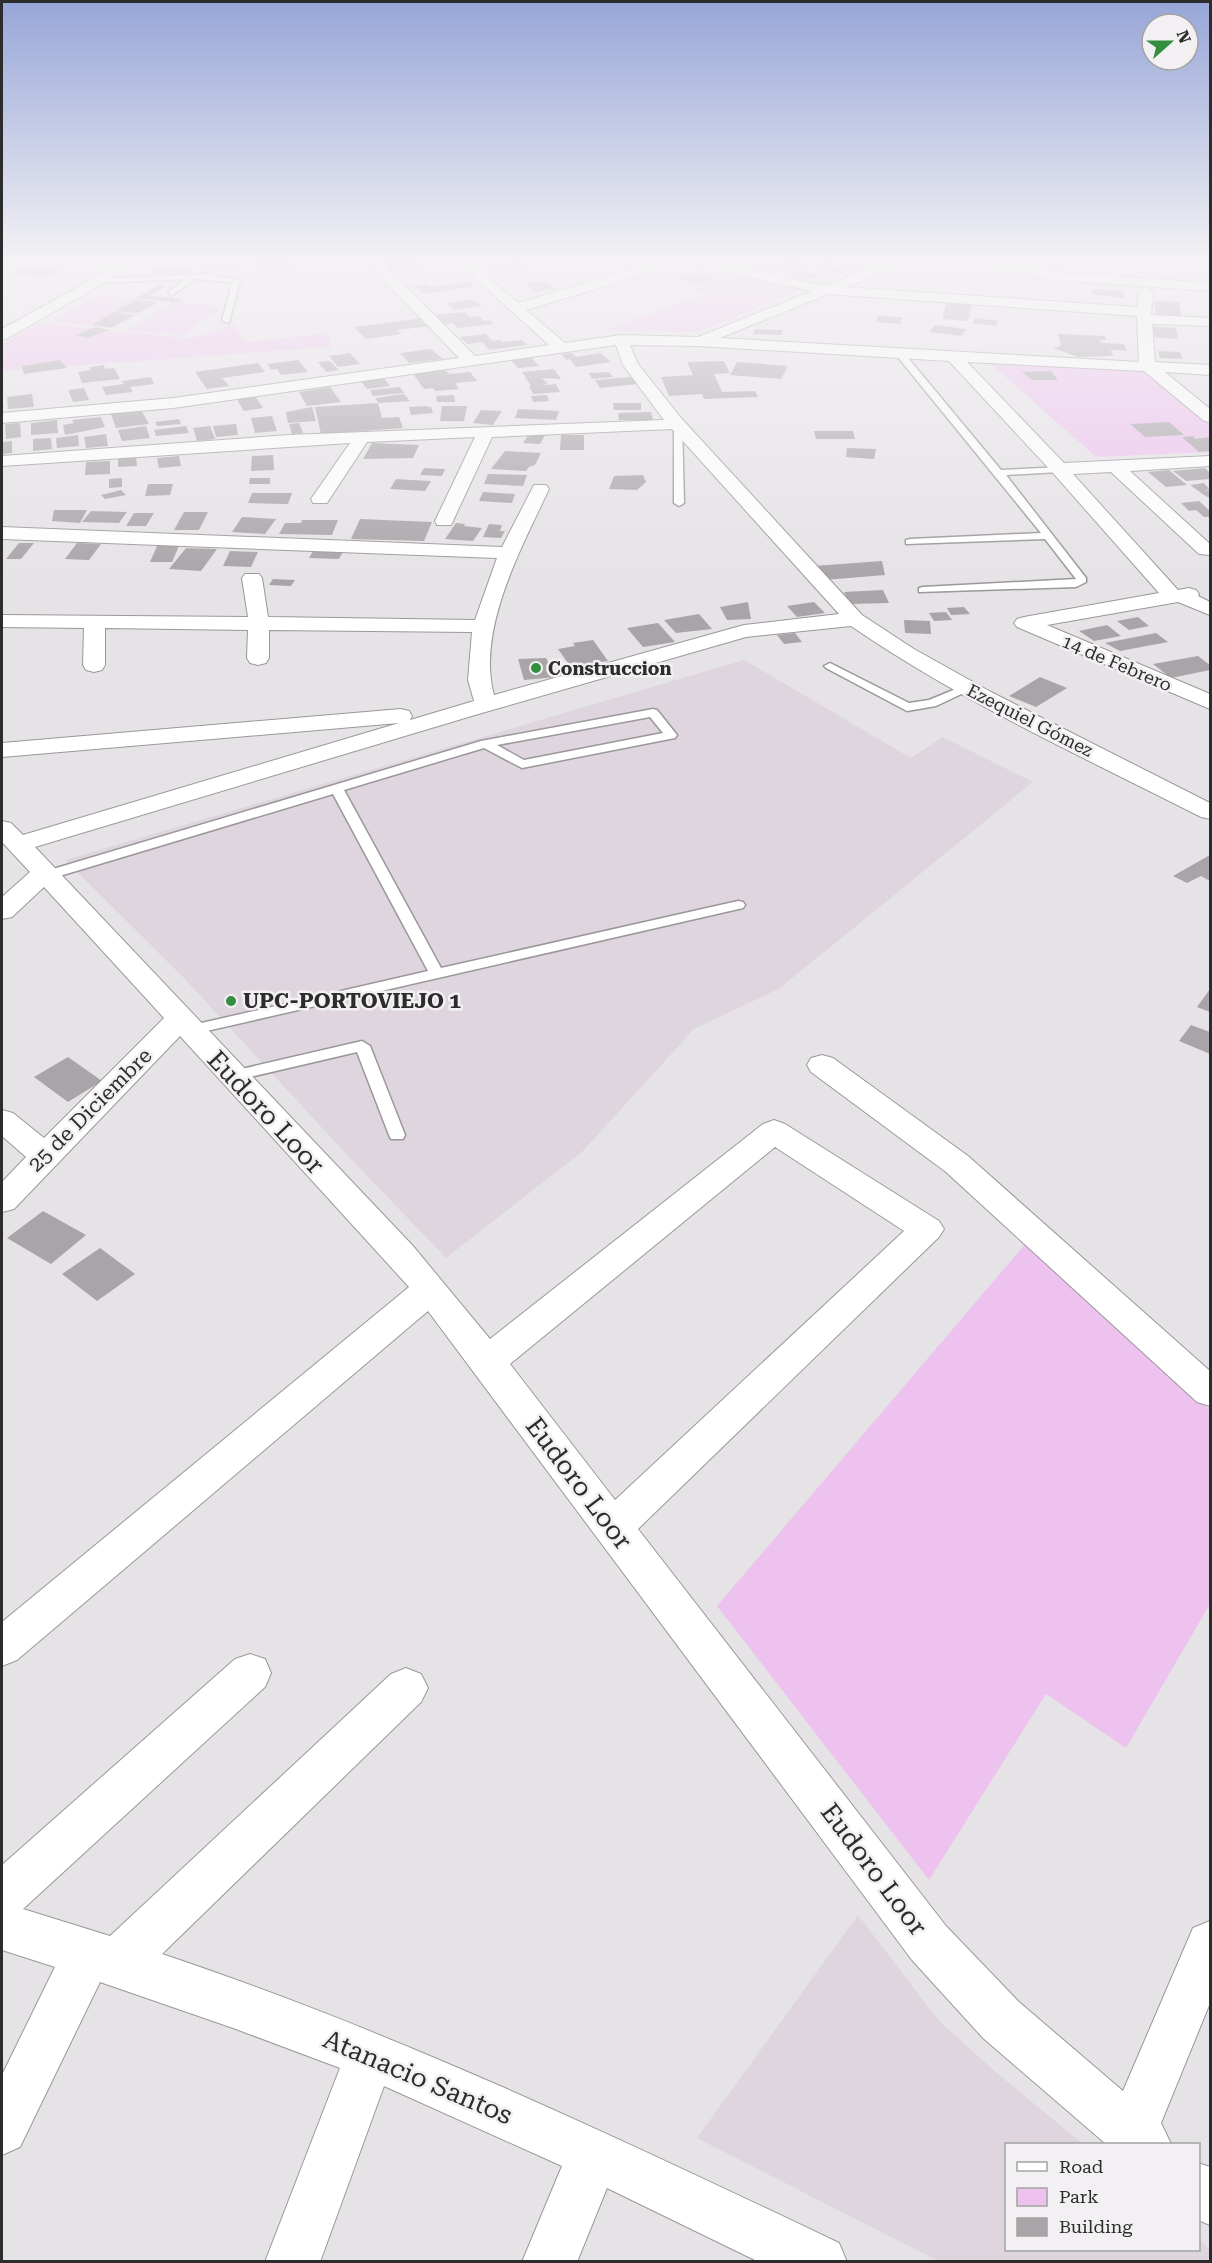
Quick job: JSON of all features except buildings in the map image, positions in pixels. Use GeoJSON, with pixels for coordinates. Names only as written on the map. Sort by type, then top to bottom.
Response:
{"type":"FeatureCollection","features":[{"type":"Feature","properties":{"kind":"street"},"geometry":{"type":"LineString","coordinates":[[2,418],[173,403],[407,369]]}},
{"type":"Feature","properties":{"kind":"street","name":"Ezequiel Gómez"},"geometry":{"type":"LineString","coordinates":[[634,369],[678,424],[855,619],[906,654],[968,688],[1210,812]]}},
{"type":"Feature","properties":{"kind":"street"},"geometry":{"type":"LineString","coordinates":[[965,369],[1177,596],[1210,609]]}},
{"type":"Feature","properties":{"kind":"street"},"geometry":{"type":"LineString","coordinates":[[1150,369],[1210,417]]}},
{"type":"Feature","properties":{"kind":"street"},"geometry":{"type":"LineString","coordinates":[[1188,369],[1210,370]]}},
{"type":"Feature","properties":{"kind":"street"},"geometry":{"type":"LineString","coordinates":[[346,377],[359,392]]}},
{"type":"Feature","properties":{"kind":"street"},"geometry":{"type":"LineString","coordinates":[[2,461],[362,437],[678,424]]}},
{"type":"Feature","properties":{"kind":"street"},"geometry":{"type":"LineString","coordinates":[[444,521],[486,432]]}},
{"type":"Feature","properties":{"kind":"street"},"geometry":{"type":"LineString","coordinates":[[320,499],[362,437]]}},
{"type":"Feature","properties":{"kind":"street"},"geometry":{"type":"LineString","coordinates":[[1059,469],[1210,461]]}},
{"type":"Feature","properties":{"kind":"street"},"geometry":{"type":"LineString","coordinates":[[1115,466],[1206,550]]}},
{"type":"Feature","properties":{"kind":"street"},"geometry":{"type":"LineString","coordinates":[[476,708],[479,680],[479,626],[509,553],[540,489]]}},
{"type":"Feature","properties":{"kind":"street"},"geometry":{"type":"LineString","coordinates":[[1180,525],[1200,524]]}},
{"type":"Feature","properties":{"kind":"street"},"geometry":{"type":"LineString","coordinates":[[2,533],[509,553]]}},
{"type":"Feature","properties":{"kind":"street"},"geometry":{"type":"LineString","coordinates":[[252,578],[260,624],[258,658]]}},
{"type":"Feature","properties":{"kind":"street"},"geometry":{"type":"LineString","coordinates":[[1177,596],[1210,591]]}},
{"type":"Feature","properties":{"kind":"street","name":"14 de Febrero"},"geometry":{"type":"LineString","coordinates":[[1177,596],[1024,623],[1210,702]]}},
{"type":"Feature","properties":{"kind":"street"},"geometry":{"type":"LineString","coordinates":[[10,836],[476,708],[744,631],[855,619]]}},
{"type":"Feature","properties":{"kind":"street"},"geometry":{"type":"LineString","coordinates":[[2,621],[479,626]]}},
{"type":"Feature","properties":{"kind":"street"},"geometry":{"type":"LineString","coordinates":[[94,665],[95,622]]}},
{"type":"Feature","properties":{"kind":"street"},"geometry":{"type":"LineString","coordinates":[[2,750],[476,708]]}},
{"type":"Feature","properties":{"kind":"street","name":"Eudoro Loor"},"geometry":{"type":"LineString","coordinates":[[10,836],[401,1255],[451,1314],[929,1943],[1000,2020],[1138,2139]]}},
{"type":"Feature","properties":{"kind":"street"},"geometry":{"type":"LineString","coordinates":[[2,910],[46,874]]}},
{"type":"Feature","properties":{"kind":"street","name":"25 de Diciembre"},"geometry":{"type":"LineString","coordinates":[[2,1201],[44,1155],[185,1024]]}},
{"type":"Feature","properties":{"kind":"street"},"geometry":{"type":"LineString","coordinates":[[822,1065],[957,1164],[1210,1392]]}},
{"type":"Feature","properties":{"kind":"street"},"geometry":{"type":"LineString","coordinates":[[2,1120],[44,1155]]}},
{"type":"Feature","properties":{"kind":"street"},"geometry":{"type":"LineString","coordinates":[[487,1362],[774,1131],[927,1229],[613,1527]]}},
{"type":"Feature","properties":{"kind":"street"},"geometry":{"type":"LineString","coordinates":[[2,1647],[429,1290]]}},
{"type":"Feature","properties":{"kind":"street"},"geometry":{"type":"LineString","coordinates":[[2,1896],[250,1673]]}},
{"type":"Feature","properties":{"kind":"street"},"geometry":{"type":"LineString","coordinates":[[2,2129],[103,1958],[406,1688]]}},
{"type":"Feature","properties":{"kind":"street","name":"Atanacio Santos"},"geometry":{"type":"LineString","coordinates":[[2,1926],[103,1958],[267,2015],[370,2055],[479,2101],[820,2262]]}},
{"type":"Feature","properties":{"kind":"street"},"geometry":{"type":"LineString","coordinates":[[1138,2139],[1210,1945]]}},
{"type":"Feature","properties":{"kind":"street"},"geometry":{"type":"LineString","coordinates":[[292,2262],[370,2055]]}},
{"type":"Feature","properties":{"kind":"street"},"geometry":{"type":"LineString","coordinates":[[549,2262],[594,2154]]}},
{"type":"Feature","properties":{"kind":"lane"},"geometry":{"type":"LineString","coordinates":[[912,369],[999,473],[1082,580],[1081,582],[924,590]]}},
{"type":"Feature","properties":{"kind":"lane"},"geometry":{"type":"LineString","coordinates":[[678,424],[678,503]]}},
{"type":"Feature","properties":{"kind":"lane"},"geometry":{"type":"LineString","coordinates":[[999,473],[1059,469]]}},
{"type":"Feature","properties":{"kind":"lane"},"geometry":{"type":"LineString","coordinates":[[910,542],[1047,536]]}},
{"type":"Feature","properties":{"kind":"lane"},"geometry":{"type":"LineString","coordinates":[[830,666],[907,707],[922,706],[968,688]]}},
{"type":"Feature","properties":{"kind":"lane"},"geometry":{"type":"LineString","coordinates":[[46,874],[485,744],[653,713],[671,735],[522,764],[485,744]]}},
{"type":"Feature","properties":{"kind":"lane"},"geometry":{"type":"LineString","coordinates":[[338,789],[436,974]]}},
{"type":"Feature","properties":{"kind":"lane"},"geometry":{"type":"LineString","coordinates":[[185,1024],[436,974],[738,905]]}},
{"type":"Feature","properties":{"kind":"lane"},"geometry":{"type":"LineString","coordinates":[[233,1076],[362,1046],[397,1135]]}},
{"type":"Feature","properties":{"kind":"shaded area"},"geometry":{"type":"Polygon","coordinates":[[[744,660],[911,758],[943,737],[1033,782],[780,988],[694,1029],[583,1151],[446,1258],[349,1157],[184,978],[65,860],[744,660]]]}},
{"type":"Feature","properties":{"kind":"shaded area"},"geometry":{"type":"Polygon","coordinates":[[[858,1915],[939,2021],[998,2074],[1082,2143],[1005,2143],[1005,2251],[1200,2251],[1200,2241],[1210,2250],[1210,2261],[938,2261],[697,2138],[858,1915]]]}},
{"type":"Feature","properties":{"kind":"green space"},"geometry":{"type":"Polygon","coordinates":[[[2,369],[35,369],[2,371],[2,369]]]}},
{"type":"Feature","properties":{"kind":"green space"},"geometry":{"type":"Polygon","coordinates":[[[997,369],[1142,370],[1210,425],[1210,452],[1096,457],[997,369]]]}},
{"type":"Feature","properties":{"kind":"green space"},"geometry":{"type":"Polygon","coordinates":[[[1026,1243],[1210,1410],[1210,1604],[1126,1748],[1046,1694],[929,1880],[717,1606],[1026,1243]]]}},
{"type":"Feature","properties":{"kind":"place","name":"Construccion"},"geometry":{"type":"Point","coordinates":[536,668]}},
{"type":"Feature","properties":{"kind":"place","name":"UPC-PORTOVIEJO 1"},"geometry":{"type":"Point","coordinates":[231,1001]}}]}
